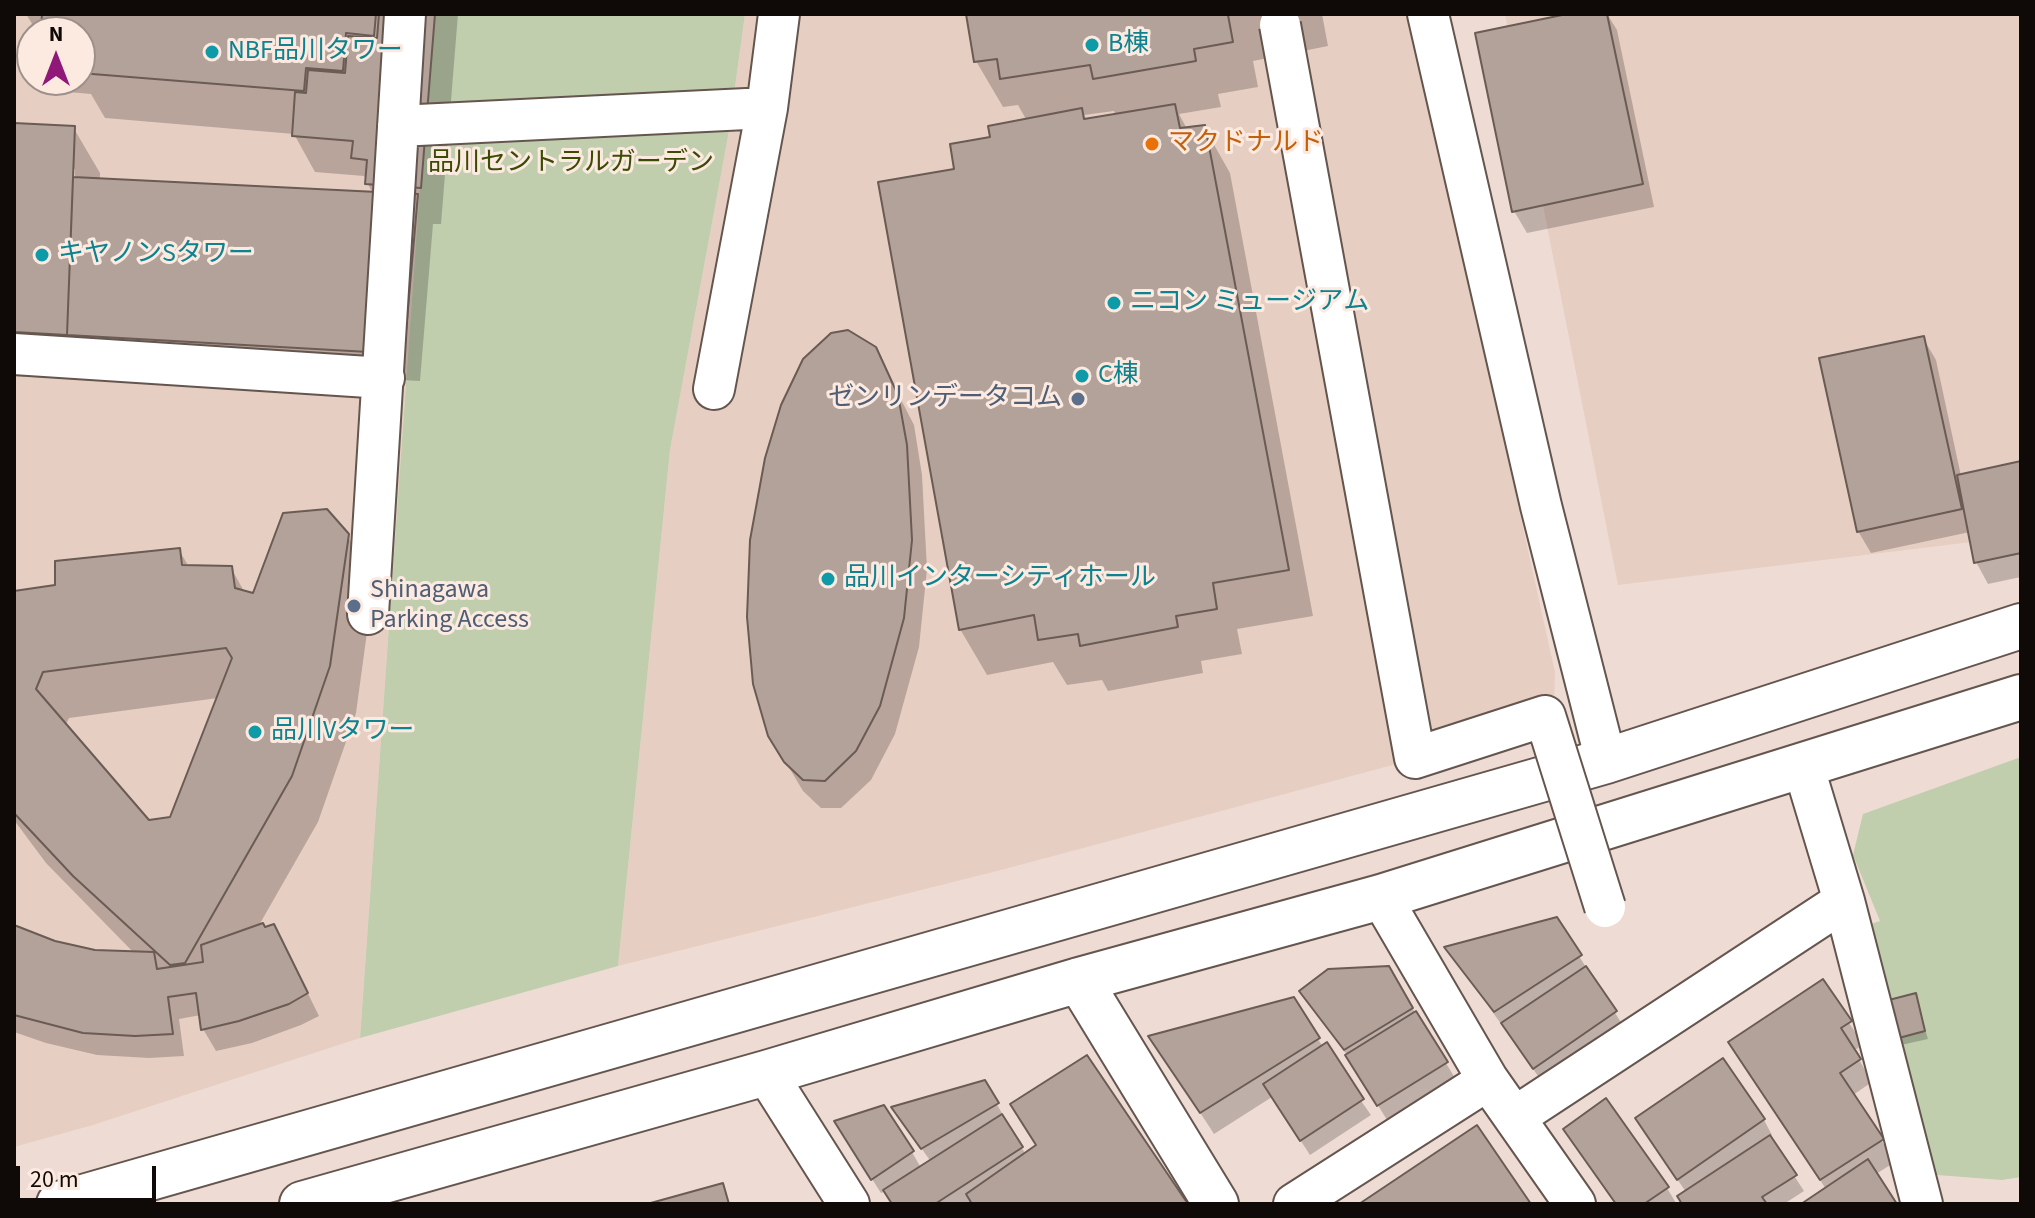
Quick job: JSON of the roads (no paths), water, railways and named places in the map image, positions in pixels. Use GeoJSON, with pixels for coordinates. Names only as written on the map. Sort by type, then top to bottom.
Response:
{"type":"FeatureCollection","features":[{"type":"Feature","properties":{"kind":"street"},"geometry":{"type":"LineString","coordinates":[[368,614],[405,14]]}},
{"type":"Feature","properties":{"kind":"street"},"geometry":{"type":"LineString","coordinates":[[714,389],[767,108],[779,14]]}},
{"type":"Feature","properties":{"kind":"street"},"geometry":{"type":"LineString","coordinates":[[1428,14],[1541,506],[1606,761]]}},
{"type":"Feature","properties":{"kind":"street"},"geometry":{"type":"LineString","coordinates":[[1280,25],[1415,758],[1545,716],[1605,907]]}},
{"type":"Feature","properties":{"kind":"street"},"geometry":{"type":"LineString","coordinates":[[398,126],[767,108]]}},
{"type":"Feature","properties":{"kind":"street"},"geometry":{"type":"LineString","coordinates":[[14,354],[384,378]]}},
{"type":"Feature","properties":{"kind":"street"},"geometry":{"type":"LineString","coordinates":[[59,1204],[1606,761],[2021,626]]}},
{"type":"Feature","properties":{"kind":"street"},"geometry":{"type":"LineString","coordinates":[[302,1204],[766,1073],[1079,980],[1381,897],[2021,697]]}},
{"type":"Feature","properties":{"kind":"street"},"geometry":{"type":"LineString","coordinates":[[1803,765],[1844,901],[1922,1204]]}},
{"type":"Feature","properties":{"kind":"street"},"geometry":{"type":"LineString","coordinates":[[1381,897],[1488,1080],[1575,1204]]}},
{"type":"Feature","properties":{"kind":"street"},"geometry":{"type":"LineString","coordinates":[[1515,1117],[1844,901]]}},
{"type":"Feature","properties":{"kind":"street"},"geometry":{"type":"LineString","coordinates":[[1079,980],[1216,1204]]}},
{"type":"Feature","properties":{"kind":"street"},"geometry":{"type":"LineString","coordinates":[[766,1073],[849,1204]]}},
{"type":"Feature","properties":{"kind":"street"},"geometry":{"type":"LineString","coordinates":[[1294,1204],[1488,1080]]}},
{"type":"Feature","properties":{"kind":"place","name":"B棟"},"geometry":{"type":"Point","coordinates":[1092,45]}},
{"type":"Feature","properties":{"kind":"place","name":"NBF品川タワー"},"geometry":{"type":"Point","coordinates":[212,52]}},
{"type":"Feature","properties":{"kind":"place","name":"マクドナルド"},"geometry":{"type":"Point","coordinates":[1152,144]}},
{"type":"Feature","properties":{"kind":"place","name":"キヤノンSタワー"},"geometry":{"type":"Point","coordinates":[42,255]}},
{"type":"Feature","properties":{"kind":"place","name":"ニコン ミュージアム"},"geometry":{"type":"Point","coordinates":[1114,303]}},
{"type":"Feature","properties":{"kind":"place","name":"C棟"},"geometry":{"type":"Point","coordinates":[1082,376]}},
{"type":"Feature","properties":{"kind":"place","name":"ゼンリンデータコム"},"geometry":{"type":"Point","coordinates":[1078,399]}},
{"type":"Feature","properties":{"kind":"place","name":"品川インターシティホール"},"geometry":{"type":"Point","coordinates":[828,579]}},
{"type":"Feature","properties":{"kind":"place","name":"Shinagawa Parking Access"},"geometry":{"type":"Point","coordinates":[354,606]}},
{"type":"Feature","properties":{"kind":"place","name":"品川Vタワー"},"geometry":{"type":"Point","coordinates":[255,732]}},
{"type":"Feature","properties":{"kind":"park label","name":"品川セントラルガーデン"},"geometry":{"type":"Point","coordinates":[571,164]}}]}
